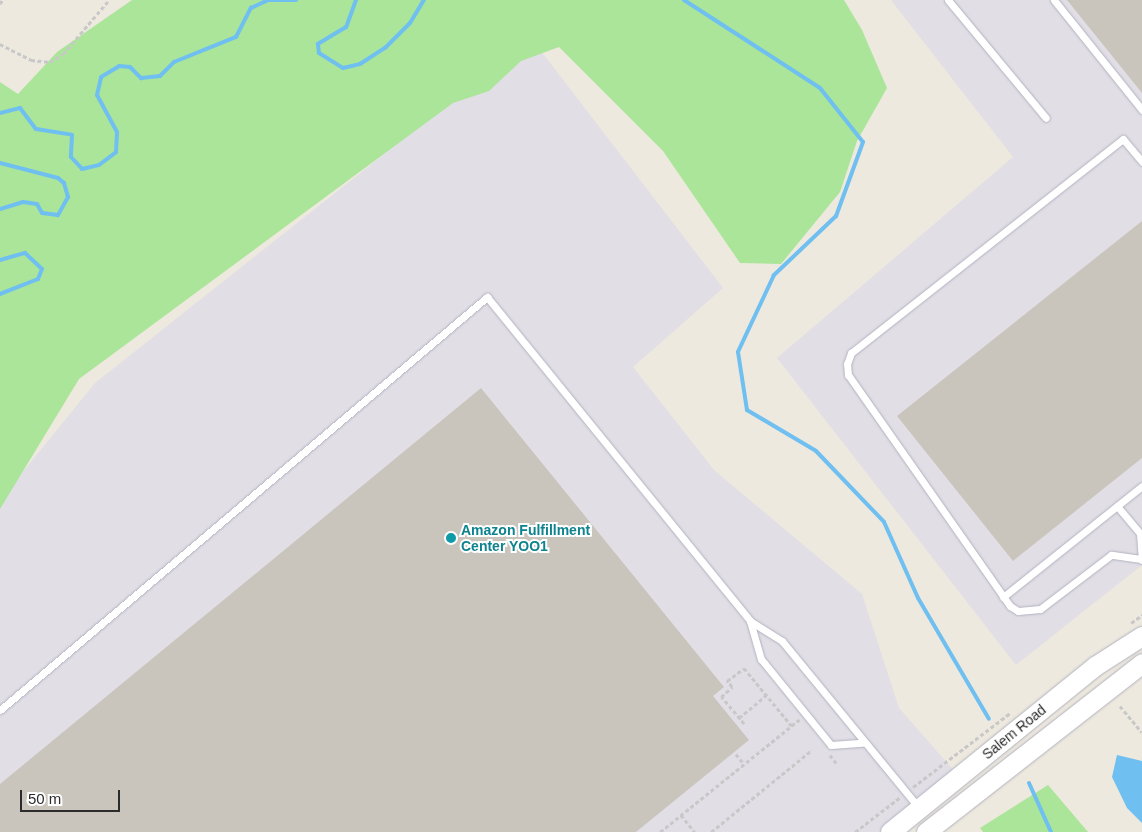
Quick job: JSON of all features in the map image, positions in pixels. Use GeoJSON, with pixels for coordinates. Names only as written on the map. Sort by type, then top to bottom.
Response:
{"type":"FeatureCollection","features":[{"type":"Feature","properties":{"kind":"main road","name":"Salem Road"},"geometry":{"type":"LineString","coordinates":[[890,832],[1095,666],[1142,636]]}},
{"type":"Feature","properties":{"kind":"main road","name":"Salem Road"},"geometry":{"type":"LineString","coordinates":[[926,832],[1142,663]]}},
{"type":"Feature","properties":{"kind":"lane"},"geometry":{"type":"LineString","coordinates":[[948,0],[1046,118]]}},
{"type":"Feature","properties":{"kind":"lane"},"geometry":{"type":"LineString","coordinates":[[1054,0],[1142,110]]}},
{"type":"Feature","properties":{"kind":"lane"},"geometry":{"type":"LineString","coordinates":[[1117,506],[1141,532],[1141,559],[1111,555],[1040,609],[1018,611],[1003,597],[848,375],[847,364],[852,353],[1123,139],[1142,162]]}},
{"type":"Feature","properties":{"kind":"lane"},"geometry":{"type":"LineString","coordinates":[[0,710],[487,297],[750,621],[782,642],[862,743],[919,809]]}},
{"type":"Feature","properties":{"kind":"lane"},"geometry":{"type":"LineString","coordinates":[[1003,597],[1142,486]]}},
{"type":"Feature","properties":{"kind":"lane"},"geometry":{"type":"LineString","coordinates":[[750,621],[761,659],[832,745],[862,743]]}},
{"type":"Feature","properties":{"kind":"path"},"geometry":{"type":"LineString","coordinates":[[0,4],[2,0]]}},
{"type":"Feature","properties":{"kind":"path"},"geometry":{"type":"LineString","coordinates":[[0,44],[31,60],[50,62],[63,54],[109,0]]}},
{"type":"Feature","properties":{"kind":"path"},"geometry":{"type":"LineString","coordinates":[[744,724],[721,697],[732,687],[727,681],[744,668],[792,726]]}},
{"type":"Feature","properties":{"kind":"path"},"geometry":{"type":"LineString","coordinates":[[739,718],[766,695]]}},
{"type":"Feature","properties":{"kind":"path"},"geometry":{"type":"LineString","coordinates":[[1120,706],[1142,732]]}},
{"type":"Feature","properties":{"kind":"path"},"geometry":{"type":"LineString","coordinates":[[660,832],[800,719],[806,727]]}},
{"type":"Feature","properties":{"kind":"path"},"geometry":{"type":"LineString","coordinates":[[825,749],[837,764]]}},
{"type":"Feature","properties":{"kind":"path"},"geometry":{"type":"LineString","coordinates":[[711,832],[812,750]]}},
{"type":"Feature","properties":{"kind":"path"},"geometry":{"type":"LineString","coordinates":[[736,754],[744,764]]}},
{"type":"Feature","properties":{"kind":"path"},"geometry":{"type":"LineString","coordinates":[[681,815],[695,832]]}},
{"type":"Feature","properties":{"kind":"shaded area"},"geometry":{"type":"Polygon","coordinates":[[[891,0],[1142,0],[1142,565],[1016,665],[777,358],[1013,157],[891,0]]]}},
{"type":"Feature","properties":{"kind":"shaded area"},"geometry":{"type":"Polygon","coordinates":[[[531,38],[723,288],[633,367],[714,470],[862,594],[899,708],[957,774],[882,832],[0,832],[0,500],[95,383],[531,38]]]}},
{"type":"Feature","properties":{"kind":"green space"},"geometry":{"type":"Polygon","coordinates":[[[132,0],[844,0],[862,30],[887,88],[857,141],[840,192],[781,264],[740,263],[663,151],[559,47],[521,61],[489,91],[453,103],[79,379],[0,509],[0,82],[18,94],[57,52],[132,0]]]}},
{"type":"Feature","properties":{"kind":"green space"},"geometry":{"type":"Polygon","coordinates":[[[1048,785],[1088,832],[983,832],[980,828],[1048,785]]]}},
{"type":"Feature","properties":{"kind":"water"},"geometry":{"type":"Polygon","coordinates":[[[1117,755],[1142,761],[1142,823],[1127,808],[1112,777],[1117,755]]]}},
{"type":"Feature","properties":{"kind":"building"},"geometry":{"type":"Polygon","coordinates":[[[1067,0],[1142,0],[1142,93],[1067,0]]]}},
{"type":"Feature","properties":{"kind":"building"},"geometry":{"type":"Polygon","coordinates":[[[1142,221],[1142,458],[1013,561],[897,416],[1142,221]]]}},
{"type":"Feature","properties":{"kind":"building","name":"Amazon Fulfillment Center YOO1"},"geometry":{"type":"Polygon","coordinates":[[[481,388],[724,687],[713,696],[749,740],[636,832],[0,832],[0,784],[481,388]]]}},
{"type":"Feature","properties":{"kind":"waterway"},"geometry":{"type":"LineString","coordinates":[[0,113],[20,108],[36,129],[72,135],[71,157],[82,169],[99,165],[116,152],[117,132],[97,95],[101,77],[119,66],[130,67],[141,78],[160,76],[174,62],[236,37],[251,8],[268,0],[296,0]]}},
{"type":"Feature","properties":{"kind":"waterway"},"geometry":{"type":"LineString","coordinates":[[356,0],[346,27],[318,44],[319,53],[343,68],[360,64],[385,48],[410,23],[424,0]]}},
{"type":"Feature","properties":{"kind":"waterway"},"geometry":{"type":"LineString","coordinates":[[684,0],[820,88],[863,142],[836,216],[774,275],[738,352],[747,410],[816,451],[884,522],[918,598],[989,719]]}},
{"type":"Feature","properties":{"kind":"waterway"},"geometry":{"type":"LineString","coordinates":[[0,163],[58,178],[64,183],[68,197],[58,215],[42,213],[37,204],[23,202],[0,209]]}},
{"type":"Feature","properties":{"kind":"waterway"},"geometry":{"type":"LineString","coordinates":[[0,260],[25,253],[42,269],[38,279],[0,294]]}},
{"type":"Feature","properties":{"kind":"waterway"},"geometry":{"type":"LineString","coordinates":[[1029,783],[1051,832]]}},
{"type":"Feature","properties":{"kind":"place","name":"Amazon Fulfillment Center YOO1"},"geometry":{"type":"Point","coordinates":[451,538]}}]}
